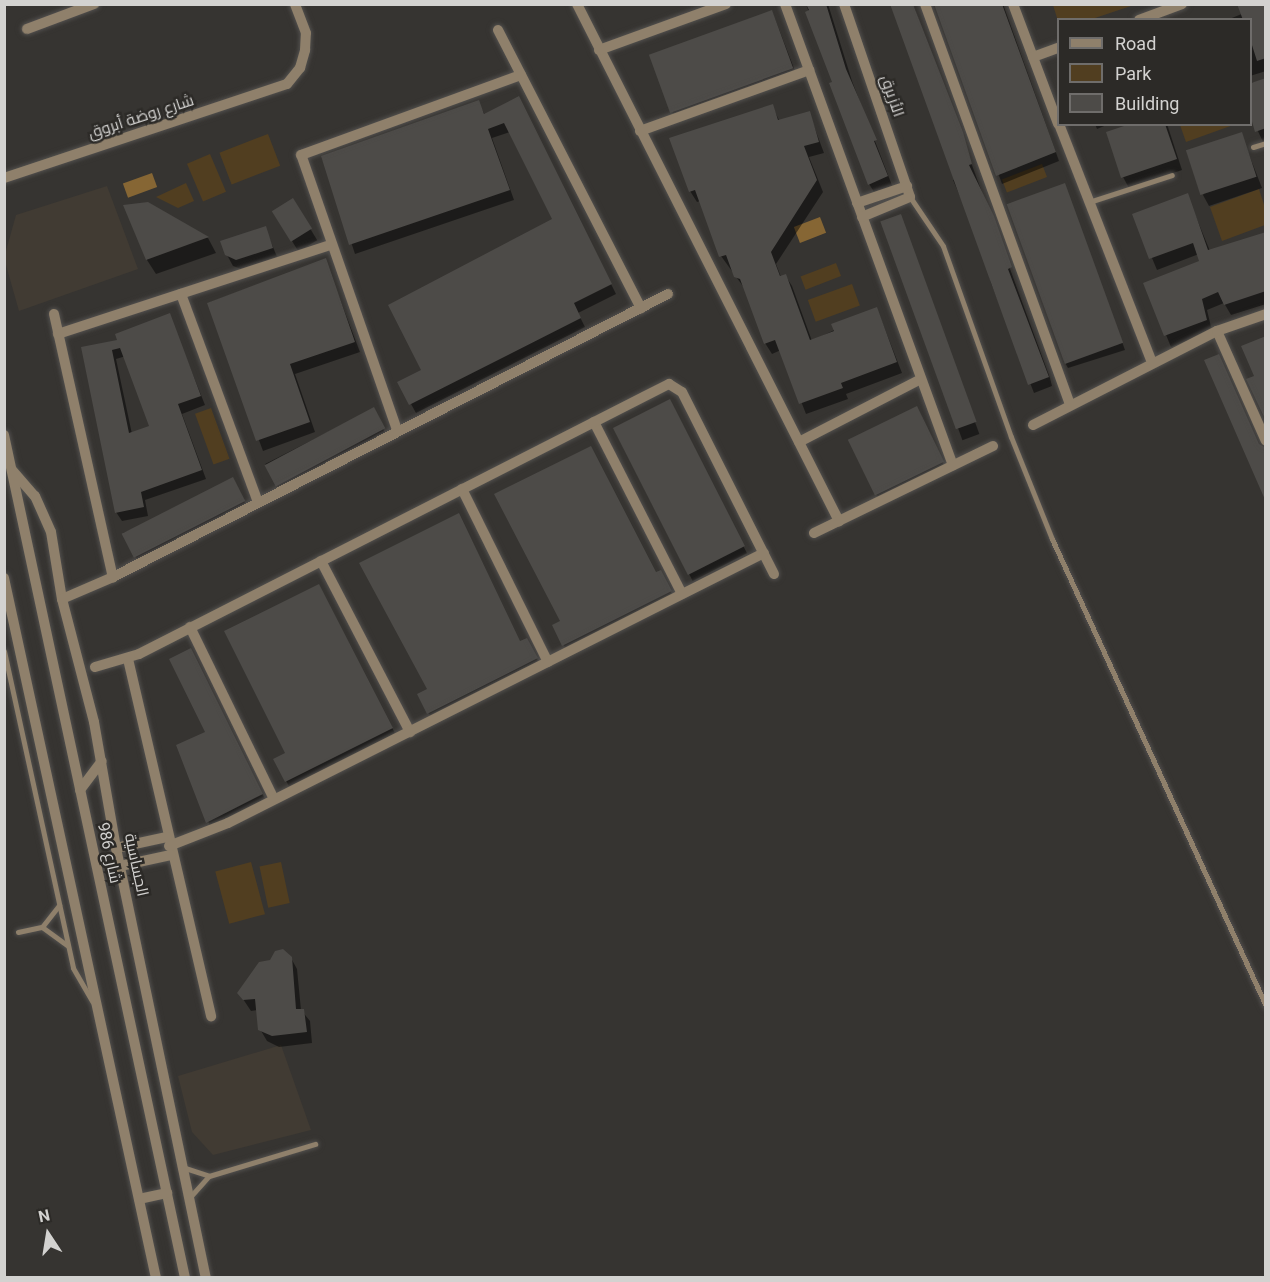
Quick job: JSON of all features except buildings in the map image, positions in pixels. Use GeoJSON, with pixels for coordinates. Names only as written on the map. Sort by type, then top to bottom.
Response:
{"type":"FeatureCollection","features":[{"type":"Feature","properties":{"kind":"street"},"geometry":{"type":"LineString","coordinates":[[27,29],[76,8],[94,4]]}},
{"type":"Feature","properties":{"kind":"street","name":"شارع روضة أبروق"},"geometry":{"type":"LineString","coordinates":[[7,177],[287,84],[300,68],[305,50],[306,33],[296,4]]}},
{"type":"Feature","properties":{"kind":"street"},"geometry":{"type":"LineString","coordinates":[[577,4],[839,521]]}},
{"type":"Feature","properties":{"kind":"street"},"geometry":{"type":"LineString","coordinates":[[599,50],[726,4]]}},
{"type":"Feature","properties":{"kind":"street"},"geometry":{"type":"LineString","coordinates":[[785,4],[953,465]]}},
{"type":"Feature","properties":{"kind":"street","name":"الأزيرق"},"geometry":{"type":"LineString","coordinates":[[844,4],[910,197]]}},
{"type":"Feature","properties":{"kind":"street"},"geometry":{"type":"LineString","coordinates":[[925,4],[1070,405]]}},
{"type":"Feature","properties":{"kind":"street"},"geometry":{"type":"LineString","coordinates":[[1013,4],[1057,119]]}},
{"type":"Feature","properties":{"kind":"street"},"geometry":{"type":"LineString","coordinates":[[1144,18],[1182,4]]}},
{"type":"Feature","properties":{"kind":"street"},"geometry":{"type":"LineString","coordinates":[[498,30],[641,308]]}},
{"type":"Feature","properties":{"kind":"street"},"geometry":{"type":"LineString","coordinates":[[1033,57],[1057,49]]}},
{"type":"Feature","properties":{"kind":"street"},"geometry":{"type":"LineString","coordinates":[[640,131],[809,70]]}},
{"type":"Feature","properties":{"kind":"street"},"geometry":{"type":"LineString","coordinates":[[398,430],[301,155],[521,75]]}},
{"type":"Feature","properties":{"kind":"street"},"geometry":{"type":"LineString","coordinates":[[1060,126],[1152,363]]}},
{"type":"Feature","properties":{"kind":"street"},"geometry":{"type":"LineString","coordinates":[[857,203],[907,186]]}},
{"type":"Feature","properties":{"kind":"street"},"geometry":{"type":"LineString","coordinates":[[862,217],[910,197]]}},
{"type":"Feature","properties":{"kind":"street"},"geometry":{"type":"LineString","coordinates":[[58,334],[332,245]]}},
{"type":"Feature","properties":{"kind":"street"},"geometry":{"type":"LineString","coordinates":[[181,294],[258,502]]}},
{"type":"Feature","properties":{"kind":"street"},"geometry":{"type":"LineString","coordinates":[[62,599],[112,577],[668,294]]}},
{"type":"Feature","properties":{"kind":"street"},"geometry":{"type":"LineString","coordinates":[[54,314],[112,577]]}},
{"type":"Feature","properties":{"kind":"street"},"geometry":{"type":"LineString","coordinates":[[1033,425],[1217,331],[1266,314]]}},
{"type":"Feature","properties":{"kind":"street"},"geometry":{"type":"LineString","coordinates":[[1217,331],[1266,441]]}},
{"type":"Feature","properties":{"kind":"street"},"geometry":{"type":"LineString","coordinates":[[799,442],[921,379]]}},
{"type":"Feature","properties":{"kind":"street"},"geometry":{"type":"LineString","coordinates":[[95,668],[128,659],[669,384],[677,386],[774,574]]}},
{"type":"Feature","properties":{"kind":"street"},"geometry":{"type":"LineString","coordinates":[[594,422],[682,594]]}},
{"type":"Feature","properties":{"kind":"street","name":"شارع 986"},"geometry":{"type":"LineString","coordinates":[[4,435],[185,1278]]}},
{"type":"Feature","properties":{"kind":"street"},"geometry":{"type":"LineString","coordinates":[[814,533],[993,446]]}},
{"type":"Feature","properties":{"kind":"street","name":"الجساسية"},"geometry":{"type":"LineString","coordinates":[[12,470],[35,496],[47,519],[62,599],[102,761],[116,848],[206,1278]]}},
{"type":"Feature","properties":{"kind":"street"},"geometry":{"type":"LineString","coordinates":[[462,489],[548,662]]}},
{"type":"Feature","properties":{"kind":"street"},"geometry":{"type":"LineString","coordinates":[[120,866],[228,823],[764,554]]}},
{"type":"Feature","properties":{"kind":"street"},"geometry":{"type":"LineString","coordinates":[[321,561],[410,732]]}},
{"type":"Feature","properties":{"kind":"street"},"geometry":{"type":"LineString","coordinates":[[4,578],[156,1278]]}},
{"type":"Feature","properties":{"kind":"street"},"geometry":{"type":"LineString","coordinates":[[190,627],[274,799]]}},
{"type":"Feature","properties":{"kind":"street"},"geometry":{"type":"LineString","coordinates":[[128,659],[169,846],[211,1017]]}},
{"type":"Feature","properties":{"kind":"street"},"geometry":{"type":"LineString","coordinates":[[80,790],[102,761]]}},
{"type":"Feature","properties":{"kind":"street"},"geometry":{"type":"LineString","coordinates":[[116,848],[169,846]]}},
{"type":"Feature","properties":{"kind":"street"},"geometry":{"type":"LineString","coordinates":[[157,1038],[169,1035]]}},
{"type":"Feature","properties":{"kind":"street"},"geometry":{"type":"LineString","coordinates":[[139,1199],[167,1194]]}},
{"type":"Feature","properties":{"kind":"lane"},"geometry":{"type":"LineString","coordinates":[[1253,147],[1266,143]]}},
{"type":"Feature","properties":{"kind":"lane"},"geometry":{"type":"LineString","coordinates":[[1088,202],[1172,175]]}},
{"type":"Feature","properties":{"kind":"lane"},"geometry":{"type":"LineString","coordinates":[[910,197],[943,246],[1011,437],[1052,539],[1266,1005]]}},
{"type":"Feature","properties":{"kind":"lane"},"geometry":{"type":"LineString","coordinates":[[4,651],[77,982],[99,1010]]}},
{"type":"Feature","properties":{"kind":"lane"},"geometry":{"type":"LineString","coordinates":[[18,932],[42,927],[59,905]]}},
{"type":"Feature","properties":{"kind":"lane"},"geometry":{"type":"LineString","coordinates":[[42,927],[68,946]]}},
{"type":"Feature","properties":{"kind":"lane"},"geometry":{"type":"LineString","coordinates":[[190,1199],[208,1176],[315,1144]]}},
{"type":"Feature","properties":{"kind":"lane"},"geometry":{"type":"LineString","coordinates":[[182,1167],[208,1176]]}},
{"type":"Feature","properties":{"kind":"shaded area"},"geometry":{"type":"Polygon","coordinates":[[[152,173],[157,187],[128,198],[123,184],[152,173]]]}},
{"type":"Feature","properties":{"kind":"shaded area"},"geometry":{"type":"Polygon","coordinates":[[[107,186],[138,269],[19,311],[4,258],[16,215],[107,186]]]}},
{"type":"Feature","properties":{"kind":"shaded area"},"geometry":{"type":"Polygon","coordinates":[[[820,217],[826,233],[800,243],[794,227],[820,217]]]}},
{"type":"Feature","properties":{"kind":"shaded area"},"geometry":{"type":"Polygon","coordinates":[[[281,1045],[311,1130],[213,1155],[192,1132],[178,1076],[281,1045]]]}},
{"type":"Feature","properties":{"kind":"green space"},"geometry":{"type":"Polygon","coordinates":[[[1131,4],[1131,6],[1095,18],[1057,18],[1053,5],[1131,4]]]}},
{"type":"Feature","properties":{"kind":"green space"},"geometry":{"type":"Polygon","coordinates":[[[1180,126],[1230,126],[1186,142],[1180,126]]]}},
{"type":"Feature","properties":{"kind":"green space"},"geometry":{"type":"Polygon","coordinates":[[[268,134],[280,166],[232,184],[219,153],[268,134]]]}},
{"type":"Feature","properties":{"kind":"green space"},"geometry":{"type":"Polygon","coordinates":[[[210,154],[226,192],[203,202],[187,164],[210,154]]]}},
{"type":"Feature","properties":{"kind":"green space"},"geometry":{"type":"Polygon","coordinates":[[[1042,164],[1047,177],[1007,192],[1002,179],[1042,164]]]}},
{"type":"Feature","properties":{"kind":"green space"},"geometry":{"type":"Polygon","coordinates":[[[186,183],[194,201],[178,208],[156,197],[186,183]]]}},
{"type":"Feature","properties":{"kind":"green space"},"geometry":{"type":"Polygon","coordinates":[[[1259,189],[1265,208],[1265,225],[1222,241],[1210,207],[1259,189]]]}},
{"type":"Feature","properties":{"kind":"green space"},"geometry":{"type":"Polygon","coordinates":[[[836,263],[841,276],[806,290],[801,277],[836,263]]]}},
{"type":"Feature","properties":{"kind":"green space"},"geometry":{"type":"Polygon","coordinates":[[[852,284],[860,306],[816,322],[808,300],[852,284]]]}},
{"type":"Feature","properties":{"kind":"green space"},"geometry":{"type":"Polygon","coordinates":[[[211,408],[229,459],[213,465],[195,414],[211,408]]]}},
{"type":"Feature","properties":{"kind":"green space"},"geometry":{"type":"Polygon","coordinates":[[[251,862],[265,914],[229,924],[215,872],[251,862]]]}},
{"type":"Feature","properties":{"kind":"green space"},"geometry":{"type":"Polygon","coordinates":[[[281,862],[290,903],[268,908],[259,867],[281,862]]]}}]}
